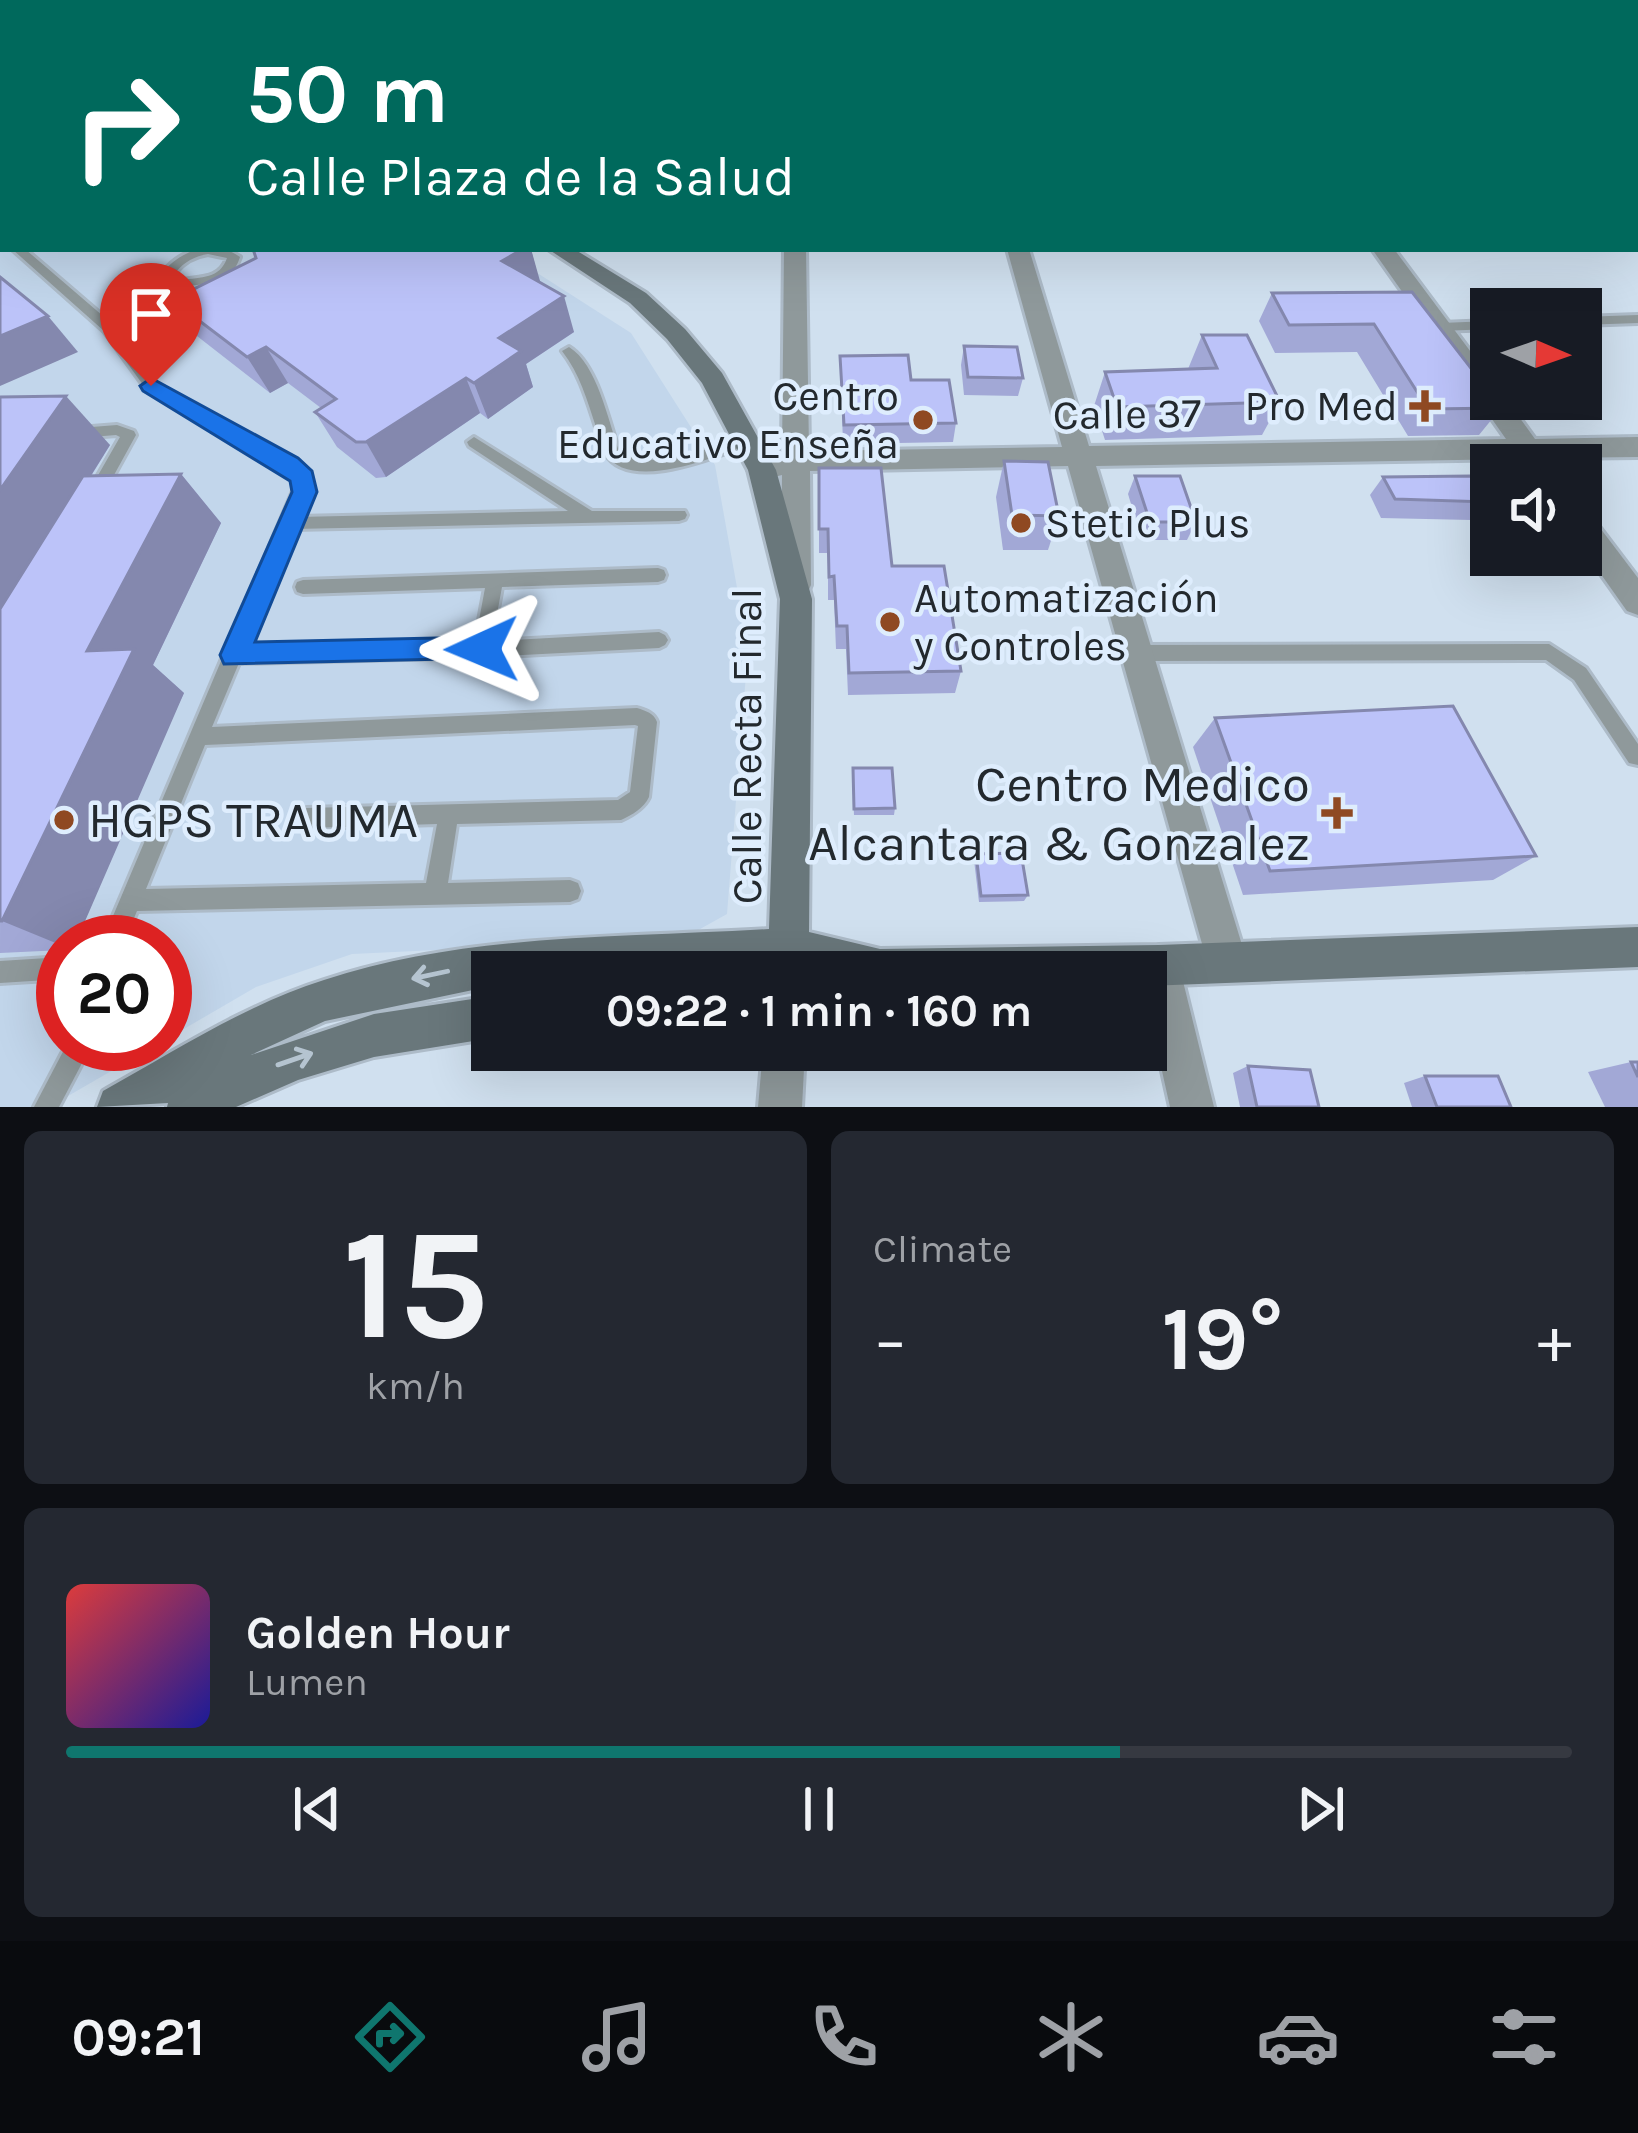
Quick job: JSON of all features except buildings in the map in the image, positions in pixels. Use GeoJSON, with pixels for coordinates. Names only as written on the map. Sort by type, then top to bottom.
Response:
{"type":"FeatureCollection","features":[{"type":"Feature","properties":{"kind":"main road","name":"Calle Recta Final"},"geometry":{"type":"LineString","coordinates":[[564,252],[638,298],[676,334],[713,379],[762,470],[796,599],[788,951]]}},
{"type":"Feature","properties":{"kind":"main road"},"geometry":{"type":"LineString","coordinates":[[1167,964],[1226,958],[1638,946]]}},
{"type":"Feature","properties":{"kind":"main road"},"geometry":{"type":"LineString","coordinates":[[119,1107],[257,1028],[325,1000],[471,967]]}},
{"type":"Feature","properties":{"kind":"main road"},"geometry":{"type":"LineString","coordinates":[[189,1107],[288,1061],[353,1040],[438,1020],[471,1018]]}},
{"type":"Feature","properties":{"kind":"street"},"geometry":{"type":"LineString","coordinates":[[795,252],[800,461],[796,599]]}},
{"type":"Feature","properties":{"kind":"street"},"geometry":{"type":"LineString","coordinates":[[1019,252],[1226,958]]}},
{"type":"Feature","properties":{"kind":"street"},"geometry":{"type":"LineString","coordinates":[[1385,252],[1470,369]]}},
{"type":"Feature","properties":{"kind":"street","name":"Calle 37"},"geometry":{"type":"LineString","coordinates":[[1602,450],[1638,447]]}},
{"type":"Feature","properties":{"kind":"street","name":"Calle 37"},"geometry":{"type":"LineString","coordinates":[[762,470],[800,461],[1470,457]]}},
{"type":"Feature","properties":{"kind":"street"},"geometry":{"type":"LineString","coordinates":[[1602,553],[1638,602]]}},
{"type":"Feature","properties":{"kind":"street"},"geometry":{"type":"LineString","coordinates":[[1167,999],[1192,1107]]}},
{"type":"Feature","properties":{"kind":"street"},"geometry":{"type":"LineString","coordinates":[[780,1107],[783,1071]]}},
{"type":"Feature","properties":{"kind":"lane"},"geometry":{"type":"LineString","coordinates":[[21,252],[109,328],[151,386],[299,470],[304,492],[125,915]]}},
{"type":"Feature","properties":{"kind":"lane"},"geometry":{"type":"LineString","coordinates":[[178,284],[169,272],[187,256],[204,252]]}},
{"type":"Feature","properties":{"kind":"lane"},"geometry":{"type":"LineString","coordinates":[[109,328],[178,284],[217,279],[232,268],[234,257],[223,252]]}},
{"type":"Feature","properties":{"kind":"lane"},"geometry":{"type":"LineString","coordinates":[[1602,320],[1638,319]]}},
{"type":"Feature","properties":{"kind":"lane"},"geometry":{"type":"LineString","coordinates":[[1441,327],[1470,326]]}},
{"type":"Feature","properties":{"kind":"lane"},"geometry":{"type":"LineString","coordinates":[[569,351],[582,366],[613,454],[622,462],[658,465],[748,440]]}},
{"type":"Feature","properties":{"kind":"lane"},"geometry":{"type":"LineString","coordinates":[[70,434],[117,430],[129,435],[81,517]]}},
{"type":"Feature","properties":{"kind":"lane"},"geometry":{"type":"LineString","coordinates":[[475,442],[590,517]]}},
{"type":"Feature","properties":{"kind":"lane"},"geometry":{"type":"LineString","coordinates":[[292,523],[679,515]]}},
{"type":"Feature","properties":{"kind":"lane"},"geometry":{"type":"LineString","coordinates":[[303,587],[658,574]]}},
{"type":"Feature","properties":{"kind":"lane"},"geometry":{"type":"LineString","coordinates":[[482,649],[495,580]]}},
{"type":"Feature","properties":{"kind":"lane"},"geometry":{"type":"LineString","coordinates":[[235,655],[659,640]]}},
{"type":"Feature","properties":{"kind":"lane"},"geometry":{"type":"LineString","coordinates":[[1137,653],[1549,652],[1580,674],[1636,757]]}},
{"type":"Feature","properties":{"kind":"lane"},"geometry":{"type":"LineString","coordinates":[[202,736],[637,716],[648,722],[639,797],[621,810],[307,818]]}},
{"type":"Feature","properties":{"kind":"lane"},"geometry":{"type":"LineString","coordinates":[[435,894],[449,813]]}},
{"type":"Feature","properties":{"kind":"lane"},"geometry":{"type":"LineString","coordinates":[[131,900],[570,891]]}},
{"type":"Feature","properties":{"kind":"lane"},"geometry":{"type":"LineString","coordinates":[[0,972],[36,970]]}},
{"type":"Feature","properties":{"kind":"lane"},"geometry":{"type":"LineString","coordinates":[[46,1107],[65,1071]]}},
{"type":"Feature","properties":{"kind":"shaded area"},"geometry":{"type":"Polygon","coordinates":[[[0,252],[505,252],[631,333],[715,465],[748,649],[727,914],[684,938],[352,954],[256,987],[192,1024],[192,915],[36,915],[36,1071],[111,1071],[49,1107],[0,1107],[0,252]]]}},
{"type":"Feature","properties":{"kind":"place","name":"Pro Med"},"geometry":{"type":"Point","coordinates":[1425,406]}},
{"type":"Feature","properties":{"kind":"place","name":"Centro Educativo Enseña"},"geometry":{"type":"Point","coordinates":[923,420]}},
{"type":"Feature","properties":{"kind":"place","name":"Stetic Plus"},"geometry":{"type":"Point","coordinates":[1021,523]}},
{"type":"Feature","properties":{"kind":"place","name":"Automatización y Controles"},"geometry":{"type":"Point","coordinates":[890,622]}},
{"type":"Feature","properties":{"kind":"place","name":"Centro Medico Alcantara & Gonzalez"},"geometry":{"type":"Point","coordinates":[1337,813]}},
{"type":"Feature","properties":{"kind":"place","name":"HGPS TRAUMA"},"geometry":{"type":"Point","coordinates":[64,820]}},
{"type":"Feature","properties":{"kind":"route"},"geometry":{"type":"LineString","coordinates":[[151,386],[290,464],[303,478],[304,492],[235,655],[482,649]]}}]}
